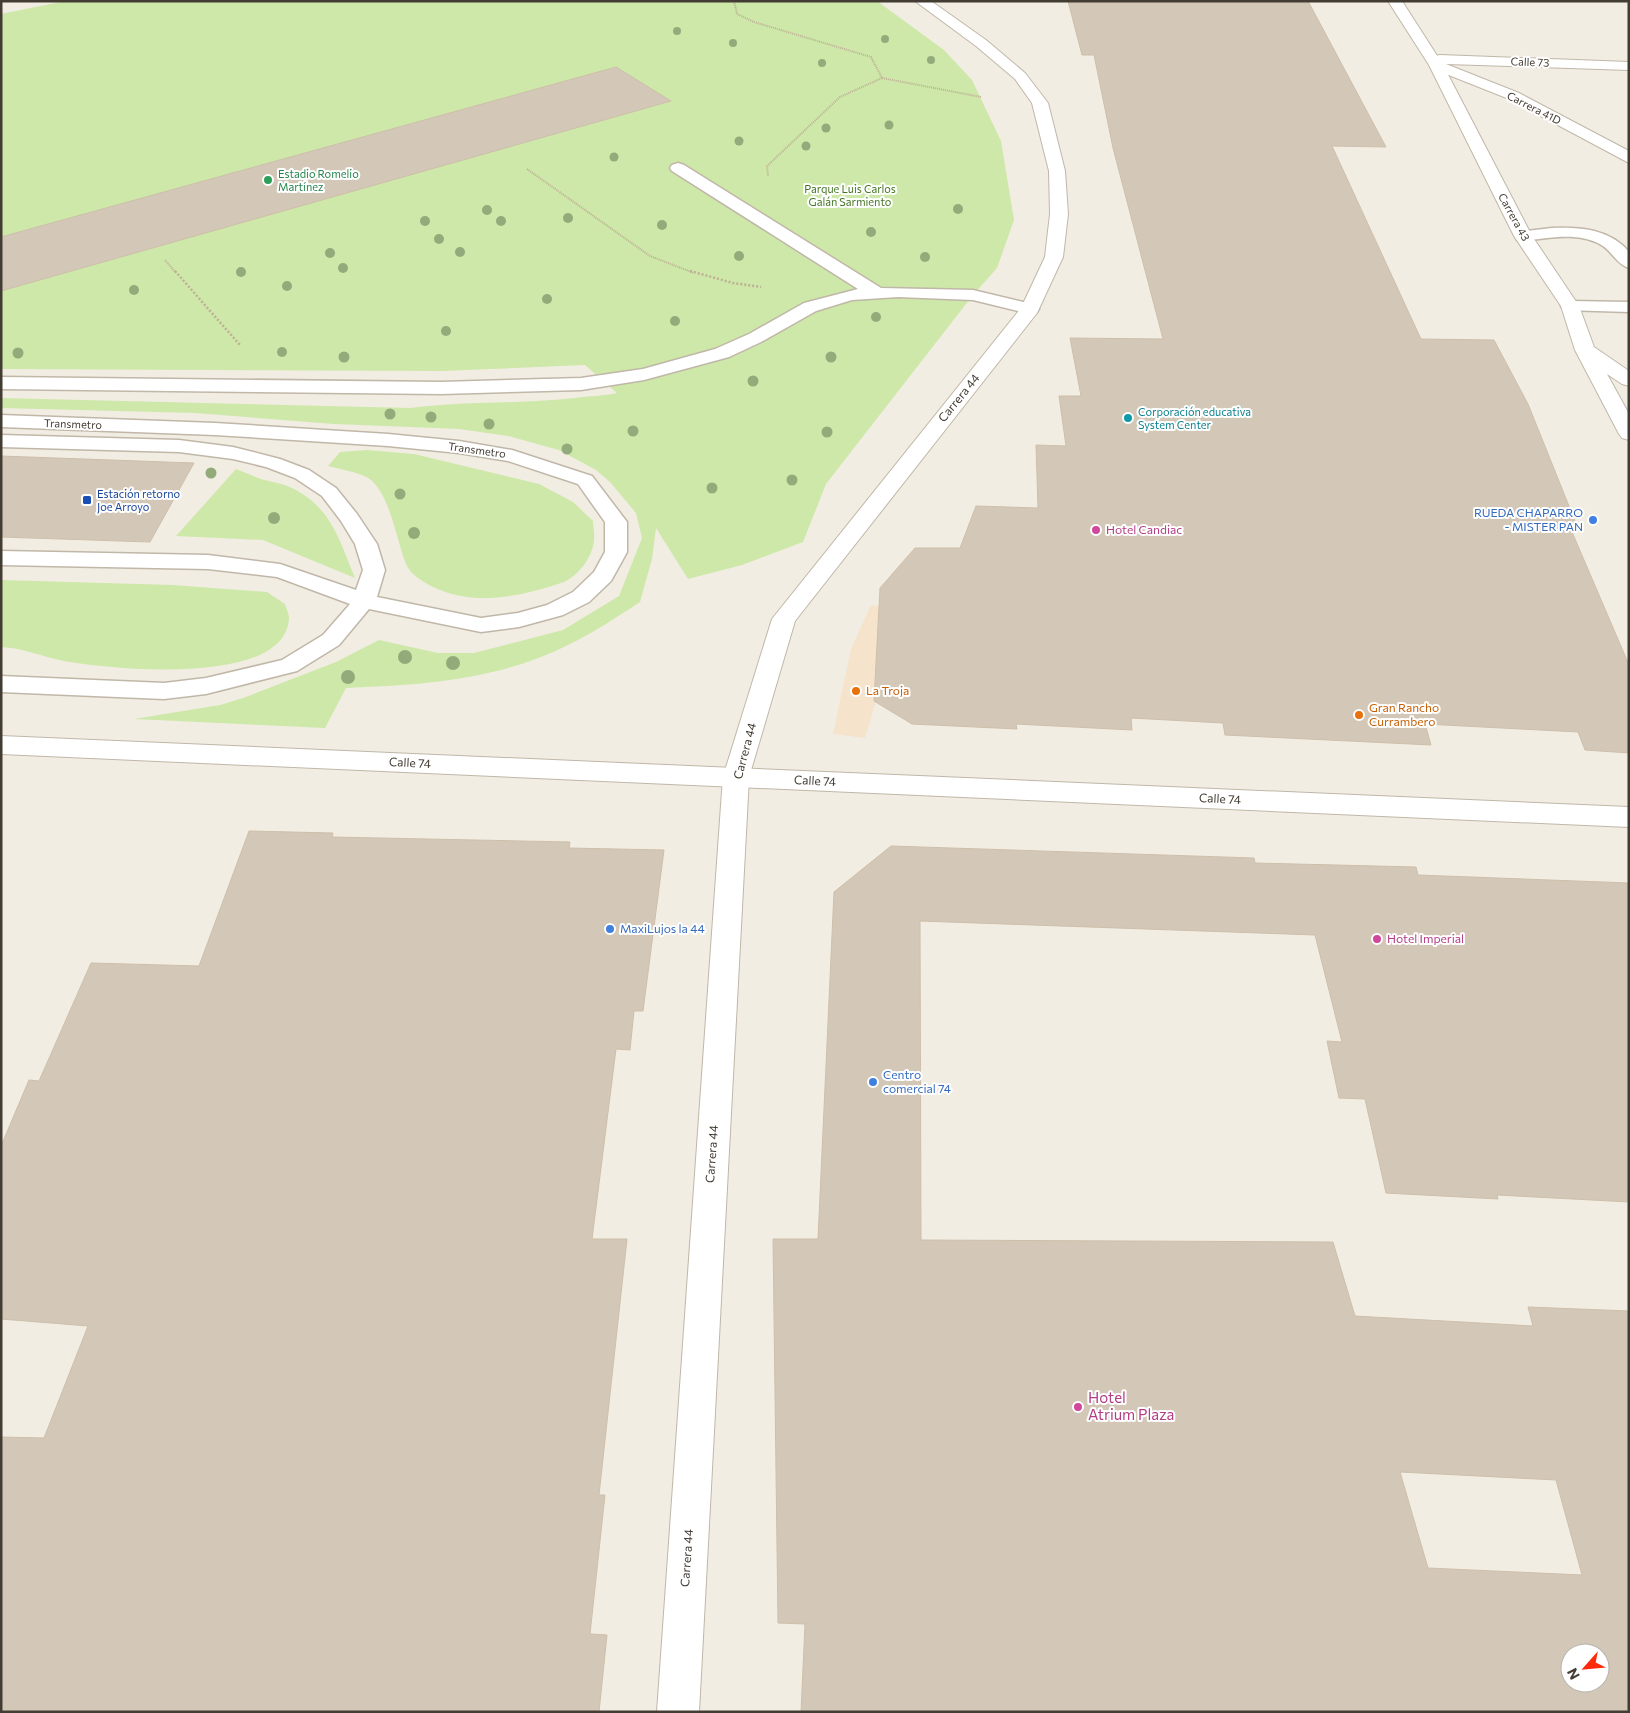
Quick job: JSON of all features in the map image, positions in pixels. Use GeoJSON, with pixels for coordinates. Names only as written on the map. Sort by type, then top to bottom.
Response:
{"type":"FeatureCollection","features":[{"type":"Feature","properties":{"kind":"street","name":"Carrera 44"},"geometry":{"type":"LineString","coordinates":[[678,1712],[736,777],[784,619],[1030,309],[1054,257],[1059,214],[1057,171],[1040,103],[1020,76],[994,54],[922,1]]}},
{"type":"Feature","properties":{"kind":"street","name":"Carrera 43"},"geometry":{"type":"LineString","coordinates":[[1395,1],[1434,62],[1523,236],[1570,306],[1585,350],[1629,434]]}},
{"type":"Feature","properties":{"kind":"street","name":"Calle 73"},"geometry":{"type":"LineString","coordinates":[[1434,62],[1629,66]]}},
{"type":"Feature","properties":{"kind":"street","name":"Carrera 41D"},"geometry":{"type":"LineString","coordinates":[[1434,62],[1514,96],[1629,158]]}},
{"type":"Feature","properties":{"kind":"street"},"geometry":{"type":"LineString","coordinates":[[1585,350],[1629,380]]}},
{"type":"Feature","properties":{"kind":"street","name":"Calle 74"},"geometry":{"type":"LineString","coordinates":[[1,745],[1629,817]]}},
{"type":"Feature","properties":{"kind":"lane"},"geometry":{"type":"LineString","coordinates":[[678,168],[875,292]]}},
{"type":"Feature","properties":{"kind":"lane"},"geometry":{"type":"LineString","coordinates":[[1523,236],[1578,231],[1606,240],[1623,254],[1629,262]]}},
{"type":"Feature","properties":{"kind":"lane"},"geometry":{"type":"LineString","coordinates":[[1,383],[483,388],[600,382],[644,374],[722,352],[762,335],[810,307],[851,295],[875,292],[972,295],[1030,309]]}},
{"type":"Feature","properties":{"kind":"lane"},"geometry":{"type":"LineString","coordinates":[[1570,306],[1629,307]]}},
{"type":"Feature","properties":{"kind":"lane","name":"Transmetro"},"geometry":{"type":"LineString","coordinates":[[1,421],[215,429],[388,440],[468,448],[512,456],[585,480],[616,522],[616,552],[603,576],[581,597],[555,610],[519,620],[481,625],[364,601],[280,571],[208,562],[1,558]]}},
{"type":"Feature","properties":{"kind":"lane","name":"Transmetro"},"geometry":{"type":"LineString","coordinates":[[1,441],[179,446],[233,453],[273,463],[302,474],[329,492],[350,518],[366,544],[374,570],[364,601],[331,640],[289,666],[206,686],[164,690],[1,684]]}},
{"type":"Feature","properties":{"kind":"path"},"geometry":{"type":"LineString","coordinates":[[734,1],[737,14],[754,22],[871,58],[882,78]]}},
{"type":"Feature","properties":{"kind":"path"},"geometry":{"type":"LineString","coordinates":[[769,180],[767,166],[840,97],[882,78],[982,97]]}},
{"type":"Feature","properties":{"kind":"path"},"geometry":{"type":"LineString","coordinates":[[527,169],[650,256],[666,264],[733,282],[761,287]]}},
{"type":"Feature","properties":{"kind":"path"},"geometry":{"type":"LineString","coordinates":[[165,260],[277,387]]}},
{"type":"Feature","properties":{"kind":"shaded area","name":"La Troja"},"geometry":{"type":"Polygon","coordinates":[[[871,605],[903,609],[865,738],[833,734],[851,649],[871,605]]]}},
{"type":"Feature","properties":{"kind":"green space","name":"Parque Luis Carlos Galán Sarmiento"},"geometry":{"type":"Polygon","coordinates":[[[65,1],[877,1],[944,50],[972,80],[1001,141],[1014,220],[997,268],[973,295],[826,484],[803,542],[742,565],[688,579],[656,528],[652,559],[640,602],[605,625],[542,657],[487,673],[403,685],[346,688],[325,728],[134,719],[220,705],[243,698],[336,662],[379,640],[438,653],[474,653],[563,630],[619,596],[642,538],[636,513],[610,482],[596,470],[559,450],[508,436],[459,429],[334,424],[195,413],[1,408],[1,398],[410,408],[451,404],[554,400],[617,393],[585,365],[442,371],[1,369],[1,14],[65,1]]]}},
{"type":"Feature","properties":{"kind":"green space"},"geometry":{"type":"Polygon","coordinates":[[[367,450],[414,454],[539,484],[573,502],[593,521],[594,538],[591,553],[573,577],[545,588],[512,596],[480,598],[463,596],[431,586],[417,577],[408,568],[384,497],[378,488],[371,480],[362,475],[328,466],[340,452],[367,450]]]}},
{"type":"Feature","properties":{"kind":"green space"},"geometry":{"type":"Polygon","coordinates":[[[236,469],[261,479],[290,487],[316,504],[332,526],[355,578],[263,540],[176,536],[236,469]]]}},
{"type":"Feature","properties":{"kind":"green space"},"geometry":{"type":"Polygon","coordinates":[[[1,580],[173,585],[267,592],[285,604],[289,618],[280,640],[259,655],[228,664],[192,669],[154,669],[118,668],[86,664],[1,647],[1,580]]]}},
{"type":"Feature","properties":{"kind":"building"},"geometry":{"type":"Polygon","coordinates":[[[1068,1],[1308,1],[1386,147],[1332,146],[1421,339],[1494,340],[1528,404],[1577,526],[1569,525],[1629,665],[1629,753],[1585,750],[1578,732],[1425,724],[1431,745],[1225,735],[1223,723],[1131,718],[1132,730],[1016,724],[1017,729],[912,724],[874,701],[880,588],[915,548],[960,548],[976,506],[1038,508],[1036,445],[1066,446],[1059,396],[1081,396],[1070,338],[1163,339],[1113,148],[1094,55],[1082,55],[1068,1]]]}},
{"type":"Feature","properties":{"kind":"building"},"geometry":{"type":"Polygon","coordinates":[[[616,67],[671,101],[1,291],[1,237],[616,67]]]}},
{"type":"Feature","properties":{"kind":"building","name":"Estación retorno Joe Arroyo"},"geometry":{"type":"Polygon","coordinates":[[[1,456],[194,463],[150,542],[1,537],[1,456]]]}},
{"type":"Feature","properties":{"kind":"building"},"geometry":{"type":"Polygon","coordinates":[[[249,831],[333,833],[332,837],[570,842],[569,848],[664,850],[643,1011],[634,1011],[630,1050],[616,1049],[592,1239],[627,1239],[599,1495],[605,1495],[590,1634],[607,1635],[599,1712],[1,1712],[1,1437],[44,1438],[88,1326],[1,1319],[1,1146],[29,1080],[39,1081],[91,963],[199,966],[249,831]]]}},
{"type":"Feature","properties":{"kind":"building"},"geometry":{"type":"Polygon","coordinates":[[[891,846],[1254,858],[1255,863],[1416,867],[1418,875],[1629,883],[1629,1202],[1497,1195],[1498,1199],[1386,1193],[1365,1099],[1339,1098],[1327,1041],[1342,1042],[1315,935],[920,921],[921,1240],[1333,1242],[1355,1316],[1533,1326],[1528,1307],[1629,1311],[1629,1712],[801,1712],[805,1624],[778,1623],[773,1239],[818,1239],[834,892],[891,846]],[[1400,1472],[1428,1568],[1582,1575],[1556,1480],[1400,1472]]]}},
{"type":"Feature","properties":{"kind":"place","name":"Estadio Romelio Martínez"},"geometry":{"type":"Point","coordinates":[268,180]}},
{"type":"Feature","properties":{"kind":"place","name":"Corporación educativa System Center"},"geometry":{"type":"Point","coordinates":[1128,418]}},
{"type":"Feature","properties":{"kind":"place","name":"Estación retorno Joe Arroyo"},"geometry":{"type":"Point","coordinates":[87,500]}},
{"type":"Feature","properties":{"kind":"place","name":"RUEDA CHAPARRO - MISTER PAN"},"geometry":{"type":"Point","coordinates":[1593,520]}},
{"type":"Feature","properties":{"kind":"place","name":"Hotel Candiac"},"geometry":{"type":"Point","coordinates":[1096,530]}},
{"type":"Feature","properties":{"kind":"place","name":"La Troja"},"geometry":{"type":"Point","coordinates":[856,691]}},
{"type":"Feature","properties":{"kind":"place","name":"Gran Rancho Currambero"},"geometry":{"type":"Point","coordinates":[1359,715]}},
{"type":"Feature","properties":{"kind":"place","name":"MaxiLujos la 44"},"geometry":{"type":"Point","coordinates":[610,929]}},
{"type":"Feature","properties":{"kind":"place","name":"Hotel Imperial"},"geometry":{"type":"Point","coordinates":[1377,939]}},
{"type":"Feature","properties":{"kind":"place","name":"Centro comercial 74"},"geometry":{"type":"Point","coordinates":[873,1082]}},
{"type":"Feature","properties":{"kind":"place","name":"Hotel Atrium Plaza"},"geometry":{"type":"Point","coordinates":[1078,1407]}}]}
